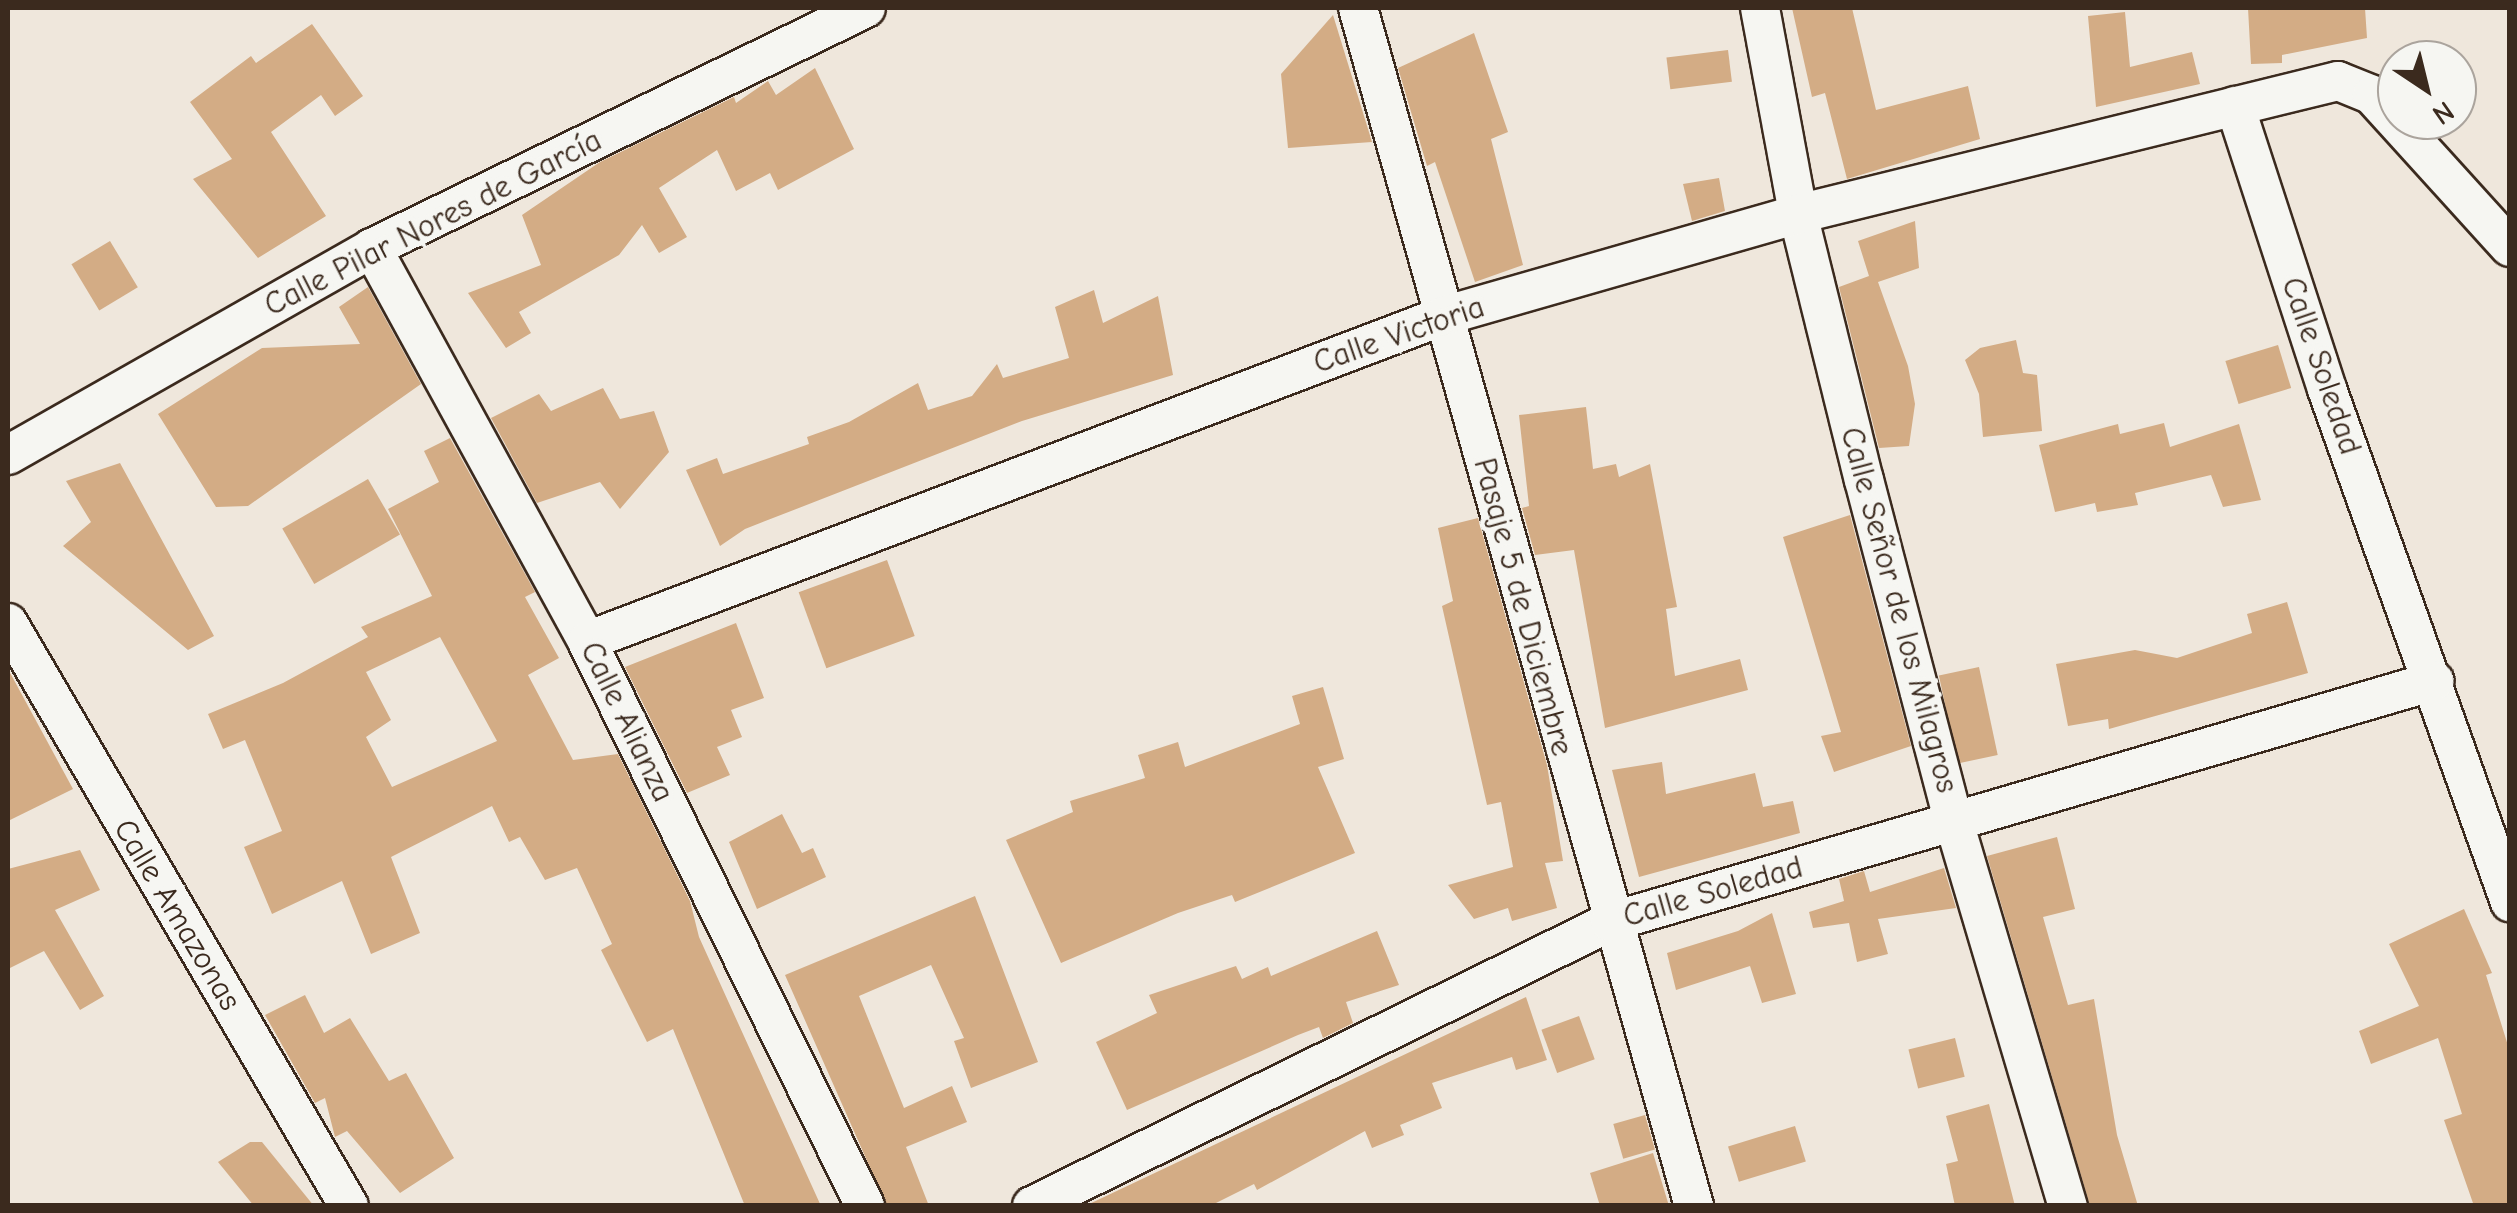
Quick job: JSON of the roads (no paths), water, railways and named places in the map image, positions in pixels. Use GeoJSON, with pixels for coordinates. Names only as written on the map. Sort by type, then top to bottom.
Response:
{"type":"FeatureCollection","features":[{"type":"Feature","properties":{"kind":"street","name":"Calle Pilar Nores de García"},"geometry":{"type":"LineString","coordinates":[[8,455],[372,248],[866,8]]}},
{"type":"Feature","properties":{"kind":"street","name":"Pasaje 5 de Diciembre"},"geometry":{"type":"LineString","coordinates":[[1358,8],[1610,922],[1694,1206]]}},
{"type":"Feature","properties":{"kind":"street","name":"Calle Señor de los Milagros"},"geometry":{"type":"LineString","coordinates":[[1760,8],[1798,214],[1954,822],[2068,1206]]}},
{"type":"Feature","properties":{"kind":"street","name":"Calle Victoria"},"geometry":{"type":"LineString","coordinates":[[587,641],[1443,316],[1798,214],[2338,80],[2355,83],[2510,247]]}},
{"type":"Feature","properties":{"kind":"street","name":"Calle Soledad"},"geometry":{"type":"LineString","coordinates":[[2235,106],[2327,389],[2510,902]]}},
{"type":"Feature","properties":{"kind":"street","name":"Calle Alianza"},"geometry":{"type":"LineString","coordinates":[[372,248],[587,641],[864,1206]]}},
{"type":"Feature","properties":{"kind":"street","name":"Calle Amazonas"},"geometry":{"type":"LineString","coordinates":[[8,623],[349,1206]]}},
{"type":"Feature","properties":{"kind":"street","name":"Calle Soledad"},"geometry":{"type":"LineString","coordinates":[[1032,1206],[1610,922],[2434,681]]}}]}
